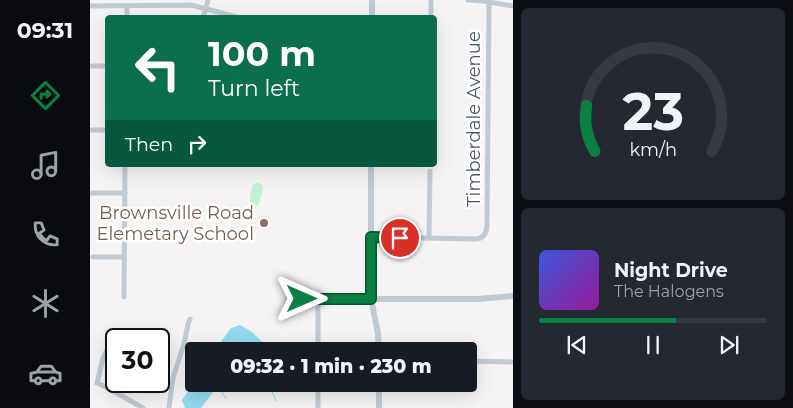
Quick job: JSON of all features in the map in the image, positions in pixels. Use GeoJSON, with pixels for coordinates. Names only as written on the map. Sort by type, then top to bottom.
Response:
{"type":"FeatureCollection","features":[{"type":"Feature","properties":{"kind":"street"},"geometry":{"type":"LineString","coordinates":[[204,15],[208,0]]}},
{"type":"Feature","properties":{"kind":"street"},"geometry":{"type":"LineString","coordinates":[[372,0],[372,15]]}},
{"type":"Feature","properties":{"kind":"street"},"geometry":{"type":"LineString","coordinates":[[431,0],[431,15]]}},
{"type":"Feature","properties":{"kind":"street"},"geometry":{"type":"LineString","coordinates":[[468,0],[513,6]]}},
{"type":"Feature","properties":{"kind":"street","name":"Timberdale Avenue"},"geometry":{"type":"LineString","coordinates":[[429,238],[476,239],[484,236],[487,226],[489,2]]}},
{"type":"Feature","properties":{"kind":"street"},"geometry":{"type":"LineString","coordinates":[[90,6],[184,4],[230,15]]}},
{"type":"Feature","properties":{"kind":"street"},"geometry":{"type":"LineString","coordinates":[[127,6],[127,15]]}},
{"type":"Feature","properties":{"kind":"street"},"geometry":{"type":"LineString","coordinates":[[91,66],[105,66]]}},
{"type":"Feature","properties":{"kind":"street"},"geometry":{"type":"LineString","coordinates":[[90,130],[105,130]]}},
{"type":"Feature","properties":{"kind":"street"},"geometry":{"type":"LineString","coordinates":[[124,297],[125,167]]}},
{"type":"Feature","properties":{"kind":"street"},"geometry":{"type":"LineString","coordinates":[[371,167],[371,299],[378,328],[379,342]]}},
{"type":"Feature","properties":{"kind":"street"},"geometry":{"type":"LineString","coordinates":[[371,237],[429,238],[430,170]]}},
{"type":"Feature","properties":{"kind":"street"},"geometry":{"type":"LineString","coordinates":[[90,193],[125,193]]}},
{"type":"Feature","properties":{"kind":"street"},"geometry":{"type":"LineString","coordinates":[[93,257],[124,257]]}},
{"type":"Feature","properties":{"kind":"street"},"geometry":{"type":"LineString","coordinates":[[288,299],[478,299],[513,296]]}},
{"type":"Feature","properties":{"kind":"street"},"geometry":{"type":"LineString","coordinates":[[318,299],[318,342]]}},
{"type":"Feature","properties":{"kind":"street"},"geometry":{"type":"LineString","coordinates":[[169,408],[173,378],[190,318]]}},
{"type":"Feature","properties":{"kind":"street"},"geometry":{"type":"LineString","coordinates":[[105,354],[97,383],[105,387]]}},
{"type":"Feature","properties":{"kind":"street"},"geometry":{"type":"LineString","coordinates":[[477,361],[513,362]]}},
{"type":"Feature","properties":{"kind":"street"},"geometry":{"type":"LineString","coordinates":[[318,392],[318,408]]}},
{"type":"Feature","properties":{"kind":"street"},"geometry":{"type":"LineString","coordinates":[[379,392],[379,408]]}},
{"type":"Feature","properties":{"kind":"street"},"geometry":{"type":"LineString","coordinates":[[117,393],[143,408]]}},
{"type":"Feature","properties":{"kind":"green space"},"geometry":{"type":"Polygon","coordinates":[[[259,182],[263,186],[263,191],[259,204],[255,207],[250,203],[250,193],[254,184],[259,182]]]}},
{"type":"Feature","properties":{"kind":"water"},"geometry":{"type":"Polygon","coordinates":[[[240,325],[252,332],[263,342],[221,342],[231,328],[240,325]]]}},
{"type":"Feature","properties":{"kind":"water"},"geometry":{"type":"Polygon","coordinates":[[[188,392],[213,392],[201,408],[185,408],[182,400],[188,392]]]}},
{"type":"Feature","properties":{"kind":"waterway"},"geometry":{"type":"LineString","coordinates":[[222,392],[226,398]]}},
{"type":"Feature","properties":{"kind":"waterway"},"geometry":{"type":"LineString","coordinates":[[272,392],[276,401]]}},
{"type":"Feature","properties":{"kind":"place","name":"Brownsville Road Elemetary School"},"geometry":{"type":"Point","coordinates":[264,223]}},
{"type":"Feature","properties":{"kind":"route"},"geometry":{"type":"LineString","coordinates":[[302,299],[371,299],[371,237],[400,238]]}}]}
